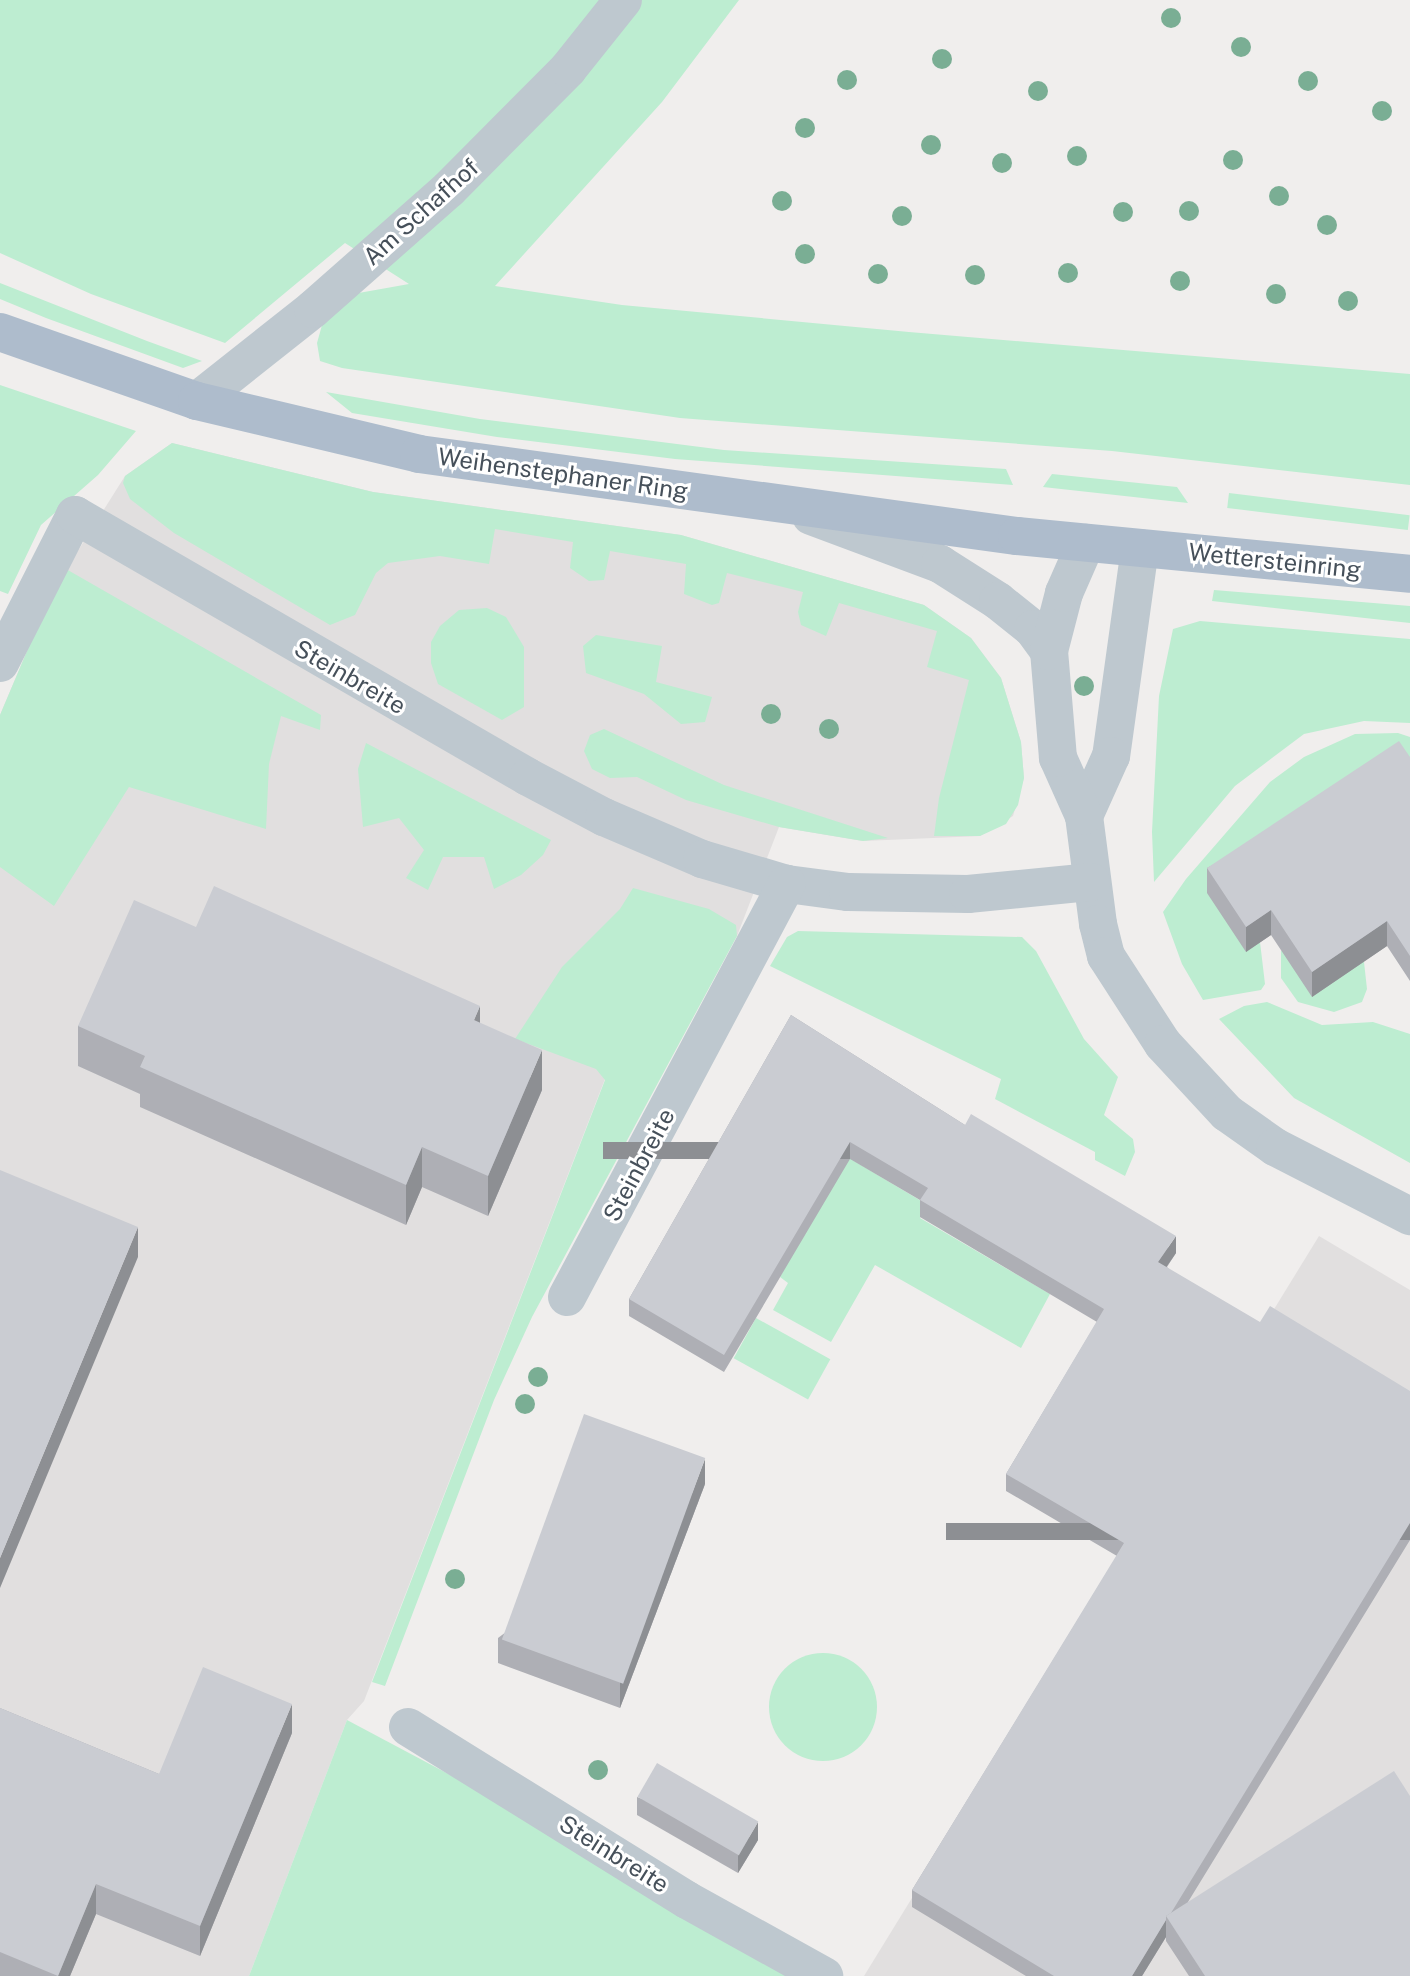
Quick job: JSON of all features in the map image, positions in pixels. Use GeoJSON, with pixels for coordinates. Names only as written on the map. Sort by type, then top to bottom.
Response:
{"type":"FeatureCollection","features":[{"type":"Feature","properties":{"kind":"main road","name":"Weihenstephaner Ring"},"geometry":{"type":"LineString","coordinates":[[0,332],[197,401],[419,454],[780,504],[1140,548]]}},
{"type":"Feature","properties":{"kind":"main road","name":"Wettersteinring"},"geometry":{"type":"LineString","coordinates":[[1140,548],[1410,575]]}},
{"type":"Feature","properties":{"kind":"street","name":"Am Schafhof"},"geometry":{"type":"LineString","coordinates":[[197,401],[313,309],[449,189],[568,69],[623,0]]}},
{"type":"Feature","properties":{"kind":"street"},"geometry":{"type":"LineString","coordinates":[[780,504],[940,564],[998,601],[1033,629],[1049,651]]}},
{"type":"Feature","properties":{"kind":"street","name":"Steinbreite"},"geometry":{"type":"LineString","coordinates":[[0,663],[75,515],[375,693],[593,811],[702,859],[788,884],[848,892],[968,894],[1091,882]]}},
{"type":"Feature","properties":{"kind":"street"},"geometry":{"type":"LineString","coordinates":[[1086,543],[1064,593],[1049,651],[1058,758],[1084,816],[1098,924],[1112,968],[1163,1044],[1227,1113],[1275,1147],[1410,1216]]}},
{"type":"Feature","properties":{"kind":"street"},"geometry":{"type":"LineString","coordinates":[[1084,816],[1111,756],[1140,548]]}},
{"type":"Feature","properties":{"kind":"street","name":"Steinbreite"},"geometry":{"type":"LineString","coordinates":[[567,1297],[788,884]]}},
{"type":"Feature","properties":{"kind":"street","name":"Steinbreite"},"geometry":{"type":"LineString","coordinates":[[408,1727],[688,1900],[824,1976]]}},
{"type":"Feature","properties":{"kind":"shaded area"},"geometry":{"type":"Polygon","coordinates":[[[172,443],[373,492],[681,535],[924,605],[971,638],[1001,678],[1021,742],[1024,778],[1013,816],[980,836],[863,841],[779,827],[737,936],[605,1079],[364,1701],[347,1720],[249,1976],[0,1976],[0,715],[52,592],[125,476],[172,443]]]}},
{"type":"Feature","properties":{"kind":"shaded area"},"geometry":{"type":"Polygon","coordinates":[[[1319,1236],[1410,1290],[1410,1976],[864,1976],[1319,1236]]]}},
{"type":"Feature","properties":{"kind":"green space"},"geometry":{"type":"Polygon","coordinates":[[[0,0],[739,0],[662,102],[495,286],[622,305],[1410,374],[1410,485],[1112,451],[680,418],[342,368],[320,361],[317,343],[324,318],[353,294],[409,284],[345,243],[225,343],[91,294],[0,253],[0,0]]]}},
{"type":"Feature","properties":{"kind":"green space"},"geometry":{"type":"Polygon","coordinates":[[[0,283],[202,361],[183,368],[46,318],[0,299],[0,283]]]}},
{"type":"Feature","properties":{"kind":"green space"},"geometry":{"type":"Polygon","coordinates":[[[0,385],[136,431],[98,475],[41,525],[8,594],[0,591],[0,385]]]}},
{"type":"Feature","properties":{"kind":"green space"},"geometry":{"type":"Polygon","coordinates":[[[326,392],[480,419],[724,450],[1006,469],[1013,485],[675,459],[497,437],[352,413],[326,392]]]}},
{"type":"Feature","properties":{"kind":"green space"},"geometry":{"type":"Polygon","coordinates":[[[172,443],[373,492],[681,535],[924,605],[971,638],[1001,678],[1021,742],[1024,778],[1018,805],[1006,824],[980,836],[934,836],[939,798],[969,680],[927,667],[937,631],[839,603],[826,636],[801,625],[798,612],[803,592],[727,573],[719,603],[712,605],[684,594],[686,564],[610,551],[604,580],[589,581],[570,568],[573,542],[495,529],[489,564],[440,556],[388,563],[376,573],[355,615],[330,625],[174,533],[130,499],[123,483],[125,476],[172,443]]]}},
{"type":"Feature","properties":{"kind":"green space"},"geometry":{"type":"Polygon","coordinates":[[[1052,474],[1177,487],[1188,503],[1043,487],[1052,474]]]}},
{"type":"Feature","properties":{"kind":"green space"},"geometry":{"type":"Polygon","coordinates":[[[1229,493],[1410,515],[1408,530],[1227,508],[1229,493]]]}},
{"type":"Feature","properties":{"kind":"green space"},"geometry":{"type":"Polygon","coordinates":[[[66,569],[321,715],[320,730],[281,716],[269,764],[266,829],[129,787],[54,906],[0,867],[0,715],[52,592],[66,569]]]}},
{"type":"Feature","properties":{"kind":"green space"},"geometry":{"type":"Polygon","coordinates":[[[1214,590],[1410,606],[1410,623],[1212,601],[1214,590]]]}},
{"type":"Feature","properties":{"kind":"green space"},"geometry":{"type":"Polygon","coordinates":[[[487,608],[506,617],[524,647],[524,707],[502,720],[438,684],[431,663],[431,642],[440,626],[459,610],[487,608]]]}},
{"type":"Feature","properties":{"kind":"green space"},"geometry":{"type":"Polygon","coordinates":[[[1200,621],[1410,639],[1410,723],[1364,721],[1304,734],[1235,786],[1154,882],[1152,832],[1159,696],[1173,629],[1200,621]]]}},
{"type":"Feature","properties":{"kind":"green space"},"geometry":{"type":"Polygon","coordinates":[[[596,635],[662,646],[656,682],[712,697],[705,722],[681,724],[644,694],[586,673],[583,646],[596,635]]]}},
{"type":"Feature","properties":{"kind":"green space"},"geometry":{"type":"Polygon","coordinates":[[[604,729],[724,785],[888,838],[863,841],[779,827],[686,800],[637,777],[610,778],[592,769],[584,751],[590,735],[604,729]]]}},
{"type":"Feature","properties":{"kind":"green space"},"geometry":{"type":"Polygon","coordinates":[[[1398,733],[1410,737],[1410,781],[1260,942],[1265,984],[1261,990],[1203,1000],[1182,964],[1163,912],[1186,879],[1270,782],[1304,757],[1355,734],[1398,733]]]}},
{"type":"Feature","properties":{"kind":"green space"},"geometry":{"type":"Polygon","coordinates":[[[366,743],[551,840],[543,855],[521,875],[494,889],[484,857],[443,857],[428,890],[406,878],[424,850],[399,818],[363,827],[358,769],[366,743]]]}},
{"type":"Feature","properties":{"kind":"green space"},"geometry":{"type":"Polygon","coordinates":[[[633,888],[709,909],[736,925],[737,936],[532,1317],[494,1400],[385,1686],[372,1682],[605,1080],[596,1069],[515,1039],[562,967],[620,909],[633,888]]]}},
{"type":"Feature","properties":{"kind":"green space"},"geometry":{"type":"Polygon","coordinates":[[[798,931],[1022,937],[1036,951],[1084,1039],[1118,1077],[1104,1115],[1133,1139],[1135,1152],[1125,1176],[1095,1160],[1095,1152],[995,1099],[1001,1079],[770,966],[787,937],[798,931]]]}},
{"type":"Feature","properties":{"kind":"green space"},"geometry":{"type":"Polygon","coordinates":[[[1281,951],[1364,962],[1367,989],[1362,1002],[1334,1012],[1298,1002],[1281,978],[1281,951]]]}},
{"type":"Feature","properties":{"kind":"green space"},"geometry":{"type":"Polygon","coordinates":[[[1267,1002],[1322,1025],[1373,1022],[1410,1034],[1410,1163],[1294,1098],[1219,1019],[1244,1006],[1267,1002]]]}},
{"type":"Feature","properties":{"kind":"green space"},"geometry":{"type":"Polygon","coordinates":[[[844,1155],[928,1205],[920,1218],[1050,1294],[1021,1348],[875,1265],[831,1342],[773,1310],[788,1283],[780,1277],[844,1155]]]}},
{"type":"Feature","properties":{"kind":"green space"},"geometry":{"type":"Polygon","coordinates":[[[756,1318],[830,1359],[808,1399],[734,1358],[756,1318]]]}},
{"type":"Feature","properties":{"kind":"green space"},"geometry":{"type":"Polygon","coordinates":[[[823,1653],[844,1657],[861,1669],[873,1686],[877,1707],[873,1728],[861,1745],[844,1757],[823,1761],[802,1757],[785,1745],[773,1728],[769,1707],[773,1686],[785,1669],[802,1657],[823,1653]]]}},
{"type":"Feature","properties":{"kind":"green space"},"geometry":{"type":"Polygon","coordinates":[[[347,1720],[503,1803],[794,1976],[249,1976],[347,1720]]]}},
{"type":"Feature","properties":{"kind":"building"},"geometry":{"type":"Polygon","coordinates":[[[1399,741],[1410,757],[1410,956],[1387,921],[1312,972],[1271,910],[1246,927],[1207,868],[1399,741]]]}},
{"type":"Feature","properties":{"kind":"building"},"geometry":{"type":"Polygon","coordinates":[[[214,886],[480,1006],[474,1020],[542,1050],[488,1176],[422,1147],[406,1185],[140,1067],[145,1056],[78,1026],[134,900],[196,927],[214,886]]]}},
{"type":"Feature","properties":{"kind":"building"},"geometry":{"type":"Polygon","coordinates":[[[791,1015],[965,1125],[971,1114],[1176,1236],[1158,1262],[1260,1322],[1270,1306],[1410,1391],[1410,1523],[1171,1913],[1166,1916],[1132,1976],[1054,1976],[912,1890],[1124,1543],[1006,1474],[1104,1309],[920,1200],[928,1188],[850,1142],[724,1355],[629,1299],[791,1015]]]}},
{"type":"Feature","properties":{"kind":"building"},"geometry":{"type":"Polygon","coordinates":[[[0,1170],[138,1227],[0,1558],[0,1170]]]}},
{"type":"Feature","properties":{"kind":"building"},"geometry":{"type":"Polygon","coordinates":[[[584,1414],[705,1458],[623,1684],[502,1640],[584,1414]]]}},
{"type":"Feature","properties":{"kind":"building"},"geometry":{"type":"Polygon","coordinates":[[[203,1667],[292,1704],[200,1926],[96,1884],[58,1976],[0,1952],[0,1708],[159,1774],[203,1667]]]}},
{"type":"Feature","properties":{"kind":"building"},"geometry":{"type":"Polygon","coordinates":[[[657,1763],[758,1822],[739,1855],[638,1797],[657,1763]]]}},
{"type":"Feature","properties":{"kind":"building"},"geometry":{"type":"Polygon","coordinates":[[[1394,1771],[1410,1796],[1410,1976],[1205,1976],[1166,1916],[1394,1771]]]}}]}
